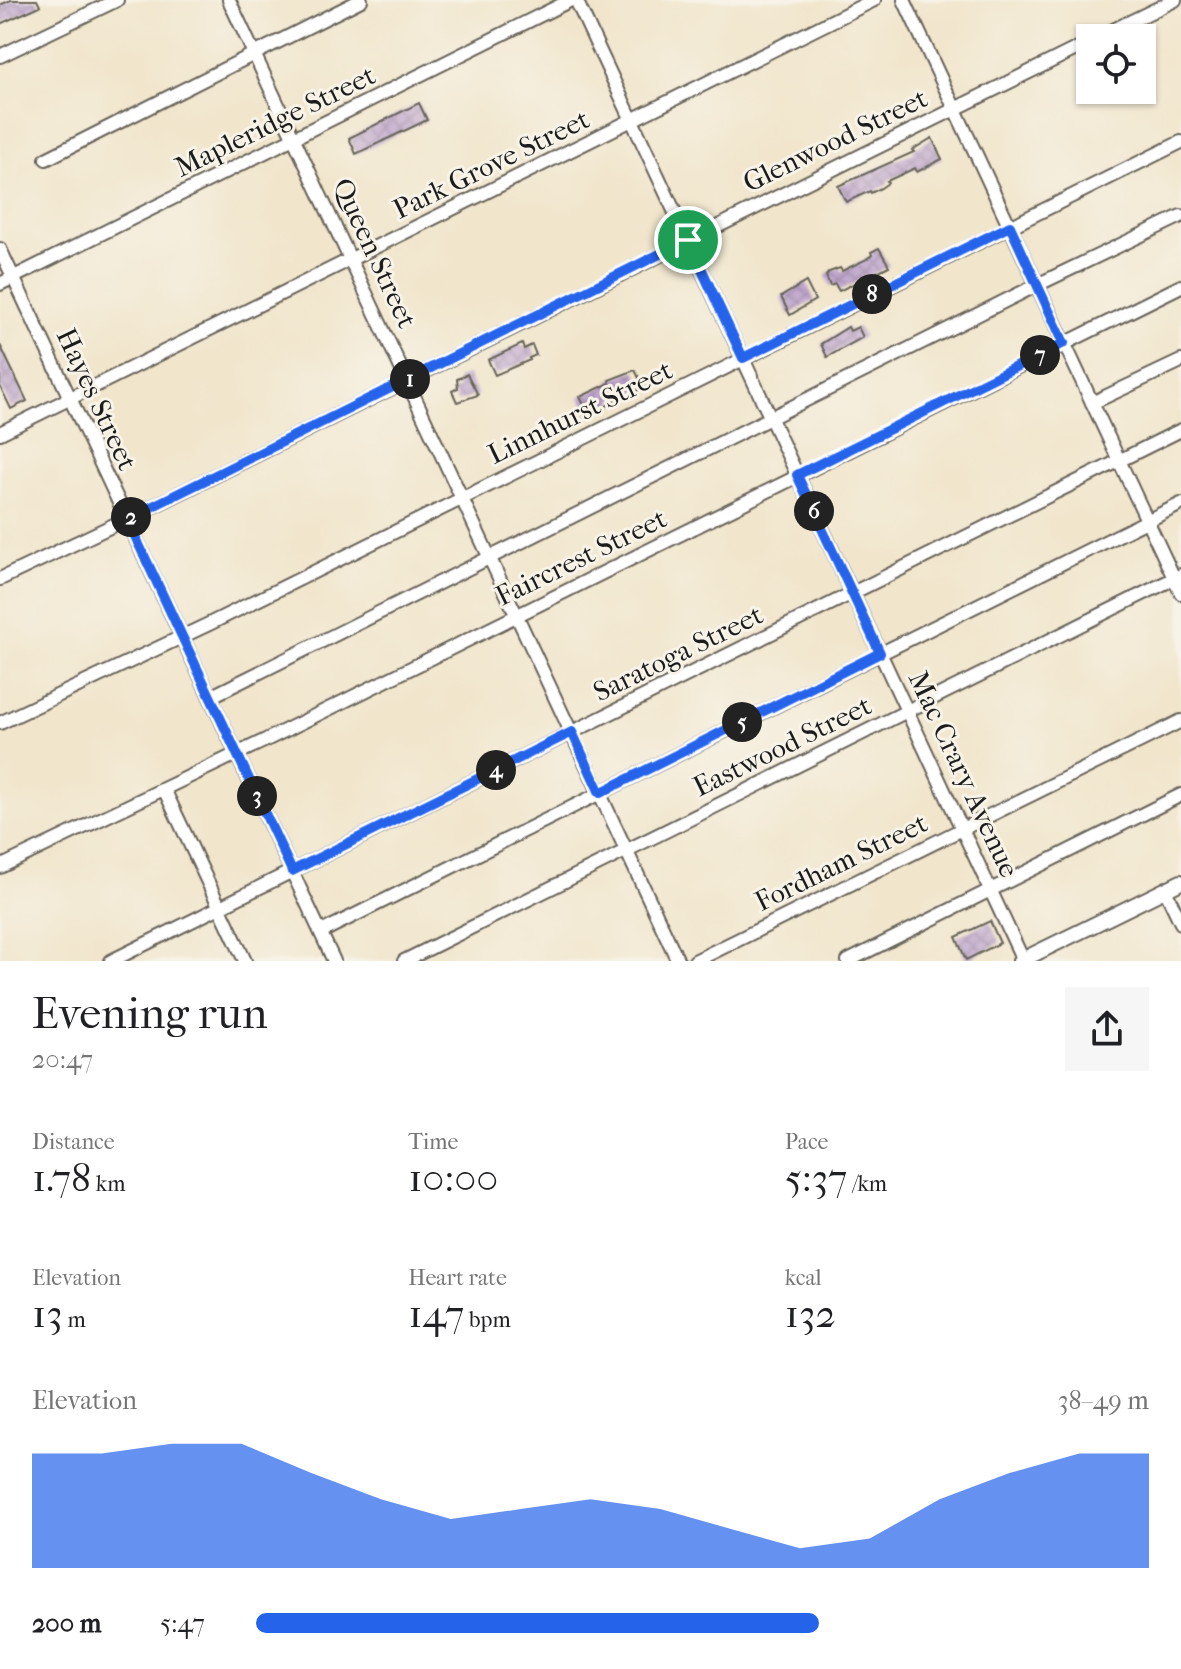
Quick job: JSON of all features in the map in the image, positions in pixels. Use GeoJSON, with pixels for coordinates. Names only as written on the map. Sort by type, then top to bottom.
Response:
{"type":"FeatureCollection","features":[{"type":"Feature","properties":{"kind":"main road"},"geometry":{"type":"LineString","coordinates":[[1022,960],[1181,882]]}},
{"type":"Feature","properties":{"kind":"street"},"geometry":{"type":"LineString","coordinates":[[0,56],[117,0]]}},
{"type":"Feature","properties":{"kind":"street","name":"Queen Street"},"geometry":{"type":"LineString","coordinates":[[229,0],[678,961]]}},
{"type":"Feature","properties":{"kind":"street"},"geometry":{"type":"LineString","coordinates":[[46,159],[361,0]]}},
{"type":"Feature","properties":{"kind":"street","name":"Mac Crary Avenue"},"geometry":{"type":"LineString","coordinates":[[574,0],[992,890],[1022,960]]}},
{"type":"Feature","properties":{"kind":"street","name":"Mapleridge Street"},"geometry":{"type":"LineString","coordinates":[[0,284],[574,0]]}},
{"type":"Feature","properties":{"kind":"street","name":"Park Grove Street"},"geometry":{"type":"LineString","coordinates":[[0,433],[874,0]]}},
{"type":"Feature","properties":{"kind":"street"},"geometry":{"type":"LineString","coordinates":[[904,0],[1147,520],[1178,576],[1181,593]]}},
{"type":"Feature","properties":{"kind":"street"},"geometry":{"type":"LineString","coordinates":[[1126,24],[1175,0]]}},
{"type":"Feature","properties":{"kind":"street","name":"Glenwood Street"},"geometry":{"type":"LineString","coordinates":[[0,579],[1076,49]]}},
{"type":"Feature","properties":{"kind":"street","name":"Linnhurst Street"},"geometry":{"type":"LineString","coordinates":[[0,723],[1181,142]]}},
{"type":"Feature","properties":{"kind":"street"},"geometry":{"type":"LineString","coordinates":[[210,697],[1181,216]]}},
{"type":"Feature","properties":{"kind":"street","name":"Hayes Street"},"geometry":{"type":"LineString","coordinates":[[0,249],[334,961]]}},
{"type":"Feature","properties":{"kind":"street","name":"Faircrest Street"},"geometry":{"type":"LineString","coordinates":[[0,867],[237,754],[1181,286]]}},
{"type":"Feature","properties":{"kind":"street"},"geometry":{"type":"LineString","coordinates":[[1092,403],[1181,361]]}},
{"type":"Feature","properties":{"kind":"street","name":"Saratoga Street"},"geometry":{"type":"LineString","coordinates":[[111,961],[1181,430]]}},
{"type":"Feature","properties":{"kind":"street"},"geometry":{"type":"LineString","coordinates":[[321,932],[1181,504]]}},
{"type":"Feature","properties":{"kind":"street","name":"Eastwood Street"},"geometry":{"type":"LineString","coordinates":[[404,961],[1178,576]]}},
{"type":"Feature","properties":{"kind":"street","name":"Fordham Street"},"geometry":{"type":"LineString","coordinates":[[695,961],[1181,721]]}},
{"type":"Feature","properties":{"kind":"street"},"geometry":{"type":"LineString","coordinates":[[164,789],[245,961]]}},
{"type":"Feature","properties":{"kind":"street"},"geometry":{"type":"LineString","coordinates":[[848,961],[1181,795]]}},
{"type":"Feature","properties":{"kind":"street"},"geometry":{"type":"LineString","coordinates":[[1165,890],[1181,923]]}},
{"type":"Feature","properties":{"kind":"building"},"geometry":{"type":"Polygon","coordinates":[[[11,0],[37,0],[40,6],[0,24],[0,5],[11,0]]]}},
{"type":"Feature","properties":{"kind":"building"},"geometry":{"type":"Polygon","coordinates":[[[419,103],[427,120],[356,154],[349,138],[419,103]]]}},
{"type":"Feature","properties":{"kind":"building"},"geometry":{"type":"Polygon","coordinates":[[[932,138],[942,159],[917,172],[915,168],[887,181],[871,193],[846,202],[838,186],[914,152],[912,150],[932,138]]]}},
{"type":"Feature","properties":{"kind":"building"},"geometry":{"type":"Polygon","coordinates":[[[879,248],[889,266],[839,291],[835,284],[830,286],[826,276],[829,272],[840,268],[842,271],[865,260],[879,248]]]}},
{"type":"Feature","properties":{"kind":"building"},"geometry":{"type":"Polygon","coordinates":[[[806,282],[815,300],[790,315],[781,297],[806,282]]]}},
{"type":"Feature","properties":{"kind":"building"},"geometry":{"type":"Polygon","coordinates":[[[848,327],[850,331],[858,327],[863,337],[827,357],[821,344],[848,327]]]}},
{"type":"Feature","properties":{"kind":"building"},"geometry":{"type":"Polygon","coordinates":[[[522,344],[524,349],[532,345],[536,355],[495,375],[488,360],[522,344]]]}},
{"type":"Feature","properties":{"kind":"building"},"geometry":{"type":"Polygon","coordinates":[[[0,345],[27,401],[11,409],[0,386],[0,345]]]}},
{"type":"Feature","properties":{"kind":"building"},"geometry":{"type":"Polygon","coordinates":[[[635,370],[644,388],[613,400],[589,415],[580,397],[610,383],[609,380],[635,370]]]}},
{"type":"Feature","properties":{"kind":"building"},"geometry":{"type":"Polygon","coordinates":[[[467,374],[478,395],[457,402],[452,391],[458,388],[457,379],[467,374]]]}},
{"type":"Feature","properties":{"kind":"building"},"geometry":{"type":"Polygon","coordinates":[[[990,921],[1000,943],[966,960],[956,937],[990,921]]]}},
{"type":"Feature","properties":{"kind":"route"},"geometry":{"type":"LineString","coordinates":[[1010,226],[1064,343],[797,475],[880,653],[600,793],[572,732],[292,871],[127,519],[688,240],[743,358],[1010,226]]}}]}
